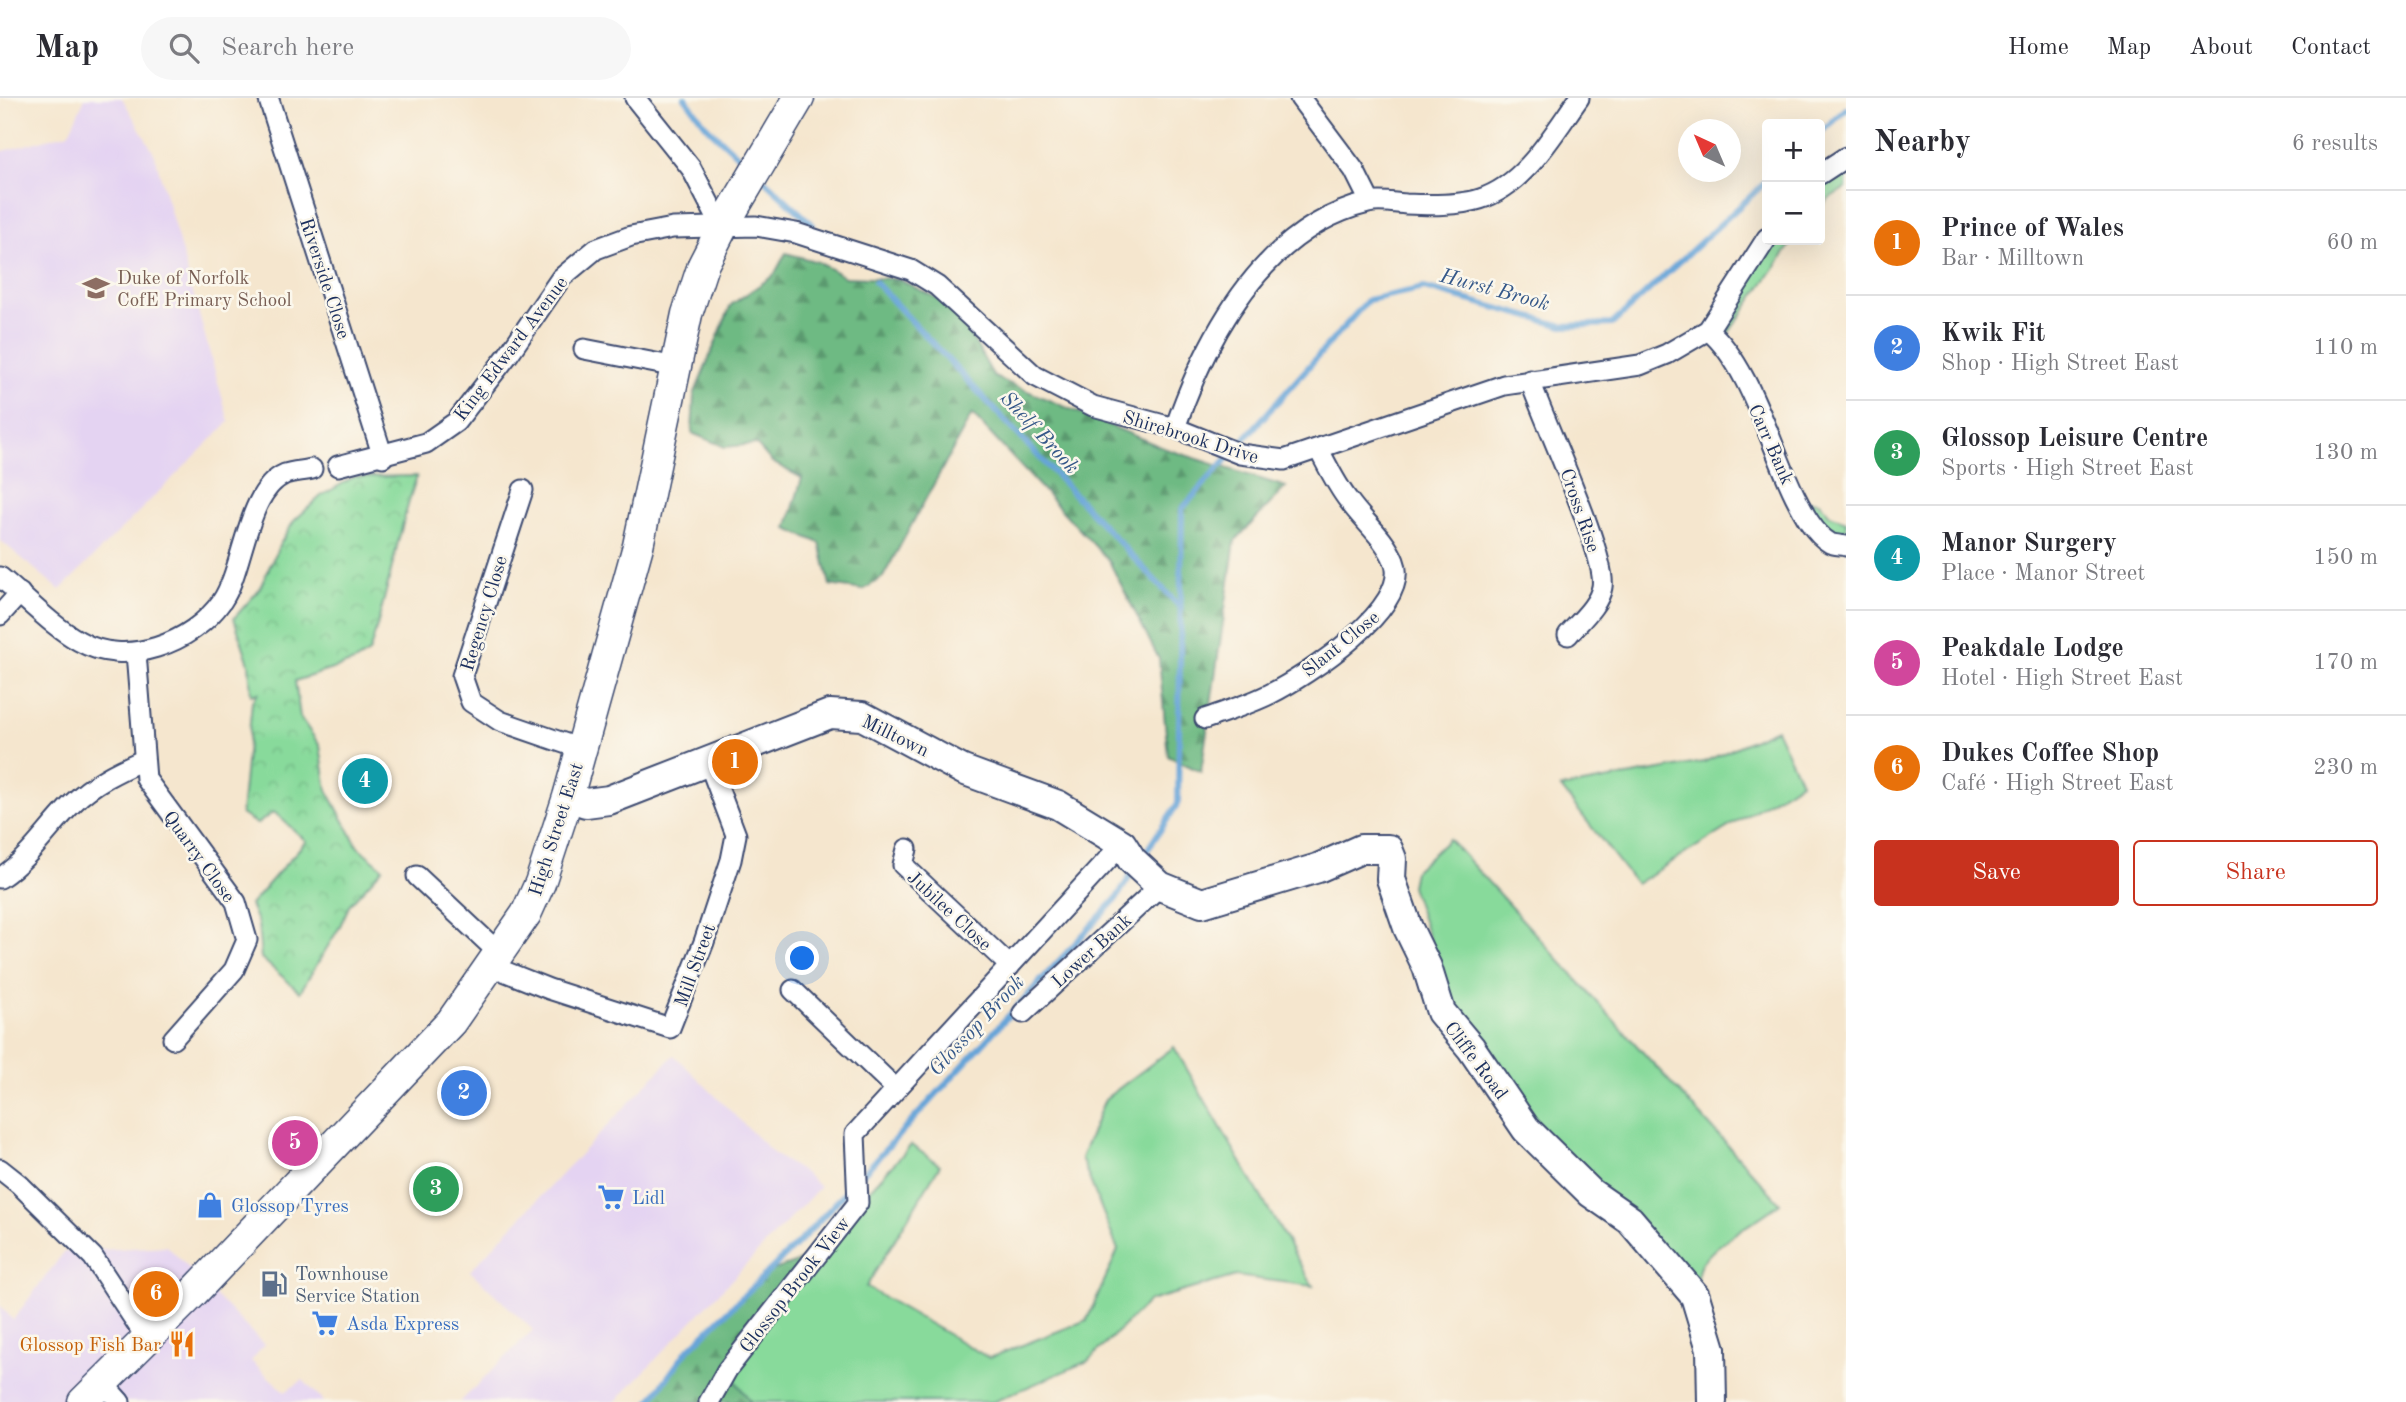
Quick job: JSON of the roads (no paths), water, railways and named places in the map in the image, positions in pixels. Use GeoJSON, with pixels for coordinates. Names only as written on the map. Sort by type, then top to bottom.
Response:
{"type":"FeatureCollection","features":[{"type":"Feature","properties":{"kind":"main road","name":"High Street East"},"geometry":{"type":"LineString","coordinates":[[102,1396],[147,1339],[452,1022],[526,914],[540,883],[568,797],[638,546],[691,302],[703,265],[755,169],[799,98]]}},
{"type":"Feature","properties":{"kind":"street"},"geometry":{"type":"LineString","coordinates":[[635,98],[691,168],[722,228]]}},
{"type":"Feature","properties":{"kind":"street"},"geometry":{"type":"LineString","coordinates":[[1300,98],[1354,170],[1370,202]]}},
{"type":"Feature","properties":{"kind":"street"},"geometry":{"type":"LineString","coordinates":[[1175,428],[1198,369],[1222,322],[1250,283],[1287,246],[1330,217],[1370,202],[1426,205],[1480,199],[1521,174],[1579,98]]}},
{"type":"Feature","properties":{"kind":"street","name":"Riverside Close"},"geometry":{"type":"LineString","coordinates":[[270,100],[383,457]]}},
{"type":"Feature","properties":{"kind":"street"},"geometry":{"type":"LineString","coordinates":[[1825,171],[1846,157]]}},
{"type":"Feature","properties":{"kind":"street","name":"Shirebrook Drive"},"geometry":{"type":"LineString","coordinates":[[722,228],[756,226],[796,233],[911,270],[937,286],[1035,376],[1093,406],[1175,428],[1240,454],[1284,460],[1504,385],[1640,365],[1667,354],[1708,330],[1763,245]]}},
{"type":"Feature","properties":{"kind":"street","name":"King Edward Avenue"},"geometry":{"type":"LineString","coordinates":[[338,466],[383,457],[426,443],[456,422],[508,355],[561,278],[596,249],[631,236],[673,228],[722,228]]}},
{"type":"Feature","properties":{"kind":"street","name":"Carr Bank"},"geometry":{"type":"LineString","coordinates":[[1708,330],[1722,342],[1745,383],[1779,465],[1807,519],[1830,544],[1846,546]]}},
{"type":"Feature","properties":{"kind":"street"},"geometry":{"type":"LineString","coordinates":[[584,349],[676,367]]}},
{"type":"Feature","properties":{"kind":"street","name":"Cross Rise"},"geometry":{"type":"LineString","coordinates":[[1530,380],[1543,420],[1564,461],[1600,566],[1602,587],[1592,608],[1568,635]]}},
{"type":"Feature","properties":{"kind":"street","name":"Slant Close"},"geometry":{"type":"LineString","coordinates":[[1205,719],[1271,694],[1306,673],[1350,639],[1385,606],[1395,591],[1395,563],[1347,500],[1319,450]]}},
{"type":"Feature","properties":{"kind":"street"},"geometry":{"type":"LineString","coordinates":[[0,577],[55,625],[81,643],[106,651],[136,653],[169,644],[202,622],[222,601],[238,564],[251,518],[268,490],[284,475],[312,469]]}},
{"type":"Feature","properties":{"kind":"street","name":"Regency Close"},"geometry":{"type":"LineString","coordinates":[[523,490],[461,676],[471,702],[500,721],[582,749]]}},
{"type":"Feature","properties":{"kind":"street"},"geometry":{"type":"LineString","coordinates":[[0,615],[20,593]]}},
{"type":"Feature","properties":{"kind":"street","name":"Quarry Close"},"geometry":{"type":"LineString","coordinates":[[136,653],[146,779],[155,796],[236,902],[247,940],[234,970],[173,1039]]}},
{"type":"Feature","properties":{"kind":"street","name":"Milltown"},"geometry":{"type":"LineString","coordinates":[[568,797],[586,803],[609,800],[830,714],[862,716],[963,770],[1058,805],[1127,852],[1157,884]]}},
{"type":"Feature","properties":{"kind":"street"},"geometry":{"type":"LineString","coordinates":[[0,878],[13,869],[75,801],[106,777],[143,760]]}},
{"type":"Feature","properties":{"kind":"street","name":"Mill Street"},"geometry":{"type":"LineString","coordinates":[[495,959],[549,989],[670,1028],[704,942],[731,860],[736,835],[708,761]]}},
{"type":"Feature","properties":{"kind":"street","name":"Jubilee Close"},"geometry":{"type":"LineString","coordinates":[[907,849],[903,865],[1010,966]]}},
{"type":"Feature","properties":{"kind":"street","name":"Cliffe Road"},"geometry":{"type":"LineString","coordinates":[[1157,884],[1202,903],[1318,868],[1361,849],[1388,849],[1392,859],[1391,879],[1408,928],[1427,967],[1441,1012],[1471,1048],[1526,1129],[1591,1193],[1630,1220],[1695,1296],[1712,1349],[1712,1402]]}},
{"type":"Feature","properties":{"kind":"street","name":"Glossop Brook View"},"geometry":{"type":"LineString","coordinates":[[709,1402],[727,1370],[858,1203],[855,1134],[1010,966],[1127,852]]}},
{"type":"Feature","properties":{"kind":"street"},"geometry":{"type":"LineString","coordinates":[[417,876],[495,959]]}},
{"type":"Feature","properties":{"kind":"street","name":"Lower Bank"},"geometry":{"type":"LineString","coordinates":[[1023,1013],[1157,884]]}},
{"type":"Feature","properties":{"kind":"street"},"geometry":{"type":"LineString","coordinates":[[793,990],[896,1089]]}},
{"type":"Feature","properties":{"kind":"street"},"geometry":{"type":"LineString","coordinates":[[0,1169],[93,1257],[147,1339]]}},
{"type":"Feature","properties":{"kind":"waterway","name":"Shelf Brook"},"geometry":{"type":"LineString","coordinates":[[685,98],[708,128],[748,165]]}},
{"type":"Feature","properties":{"kind":"waterway","name":"Hurst Brook"},"geometry":{"type":"LineString","coordinates":[[1825,128],[1846,109]]}},
{"type":"Feature","properties":{"kind":"waterway","name":"Shelf Brook"},"geometry":{"type":"LineString","coordinates":[[761,177],[813,225]]}},
{"type":"Feature","properties":{"kind":"waterway","name":"Hurst Brook"},"geometry":{"type":"LineString","coordinates":[[1142,858],[1178,803],[1182,509],[1368,300],[1424,288],[1563,326],[1612,324],[1766,182]]}},
{"type":"Feature","properties":{"kind":"waterway","name":"Shelf Brook"},"geometry":{"type":"LineString","coordinates":[[875,282],[1180,607]]}},
{"type":"Feature","properties":{"kind":"waterway","name":"Glossop Brook"},"geometry":{"type":"LineString","coordinates":[[862,1175],[1116,899],[1134,870]]}},
{"type":"Feature","properties":{"kind":"waterway","name":"Glossop Brook"},"geometry":{"type":"LineString","coordinates":[[650,1402],[686,1352],[805,1236],[852,1185]]}},
{"type":"Feature","properties":{"kind":"place","name":"Duke of Norfolk CofE Primary School"},"geometry":{"type":"Point","coordinates":[96,288]}},
{"type":"Feature","properties":{"kind":"place","name":"Prince of Wales"},"geometry":{"type":"Point","coordinates":[735,762]}},
{"type":"Feature","properties":{"kind":"place","name":"Manor Surgery"},"geometry":{"type":"Point","coordinates":[365,781]}},
{"type":"Feature","properties":{"kind":"place","name":"Kwik Fit"},"geometry":{"type":"Point","coordinates":[464,1093]}},
{"type":"Feature","properties":{"kind":"place","name":"Peakdale Lodge"},"geometry":{"type":"Point","coordinates":[295,1143]}},
{"type":"Feature","properties":{"kind":"place","name":"Glossop Leisure Centre"},"geometry":{"type":"Point","coordinates":[436,1189]}},
{"type":"Feature","properties":{"kind":"place","name":"Lidl"},"geometry":{"type":"Point","coordinates":[611,1197]}},
{"type":"Feature","properties":{"kind":"place","name":"Glossop Tyres"},"geometry":{"type":"Point","coordinates":[210,1205]}},
{"type":"Feature","properties":{"kind":"place","name":"Townhouse Service Station"},"geometry":{"type":"Point","coordinates":[274,1284]}},
{"type":"Feature","properties":{"kind":"place","name":"Dukes Coffee Shop"},"geometry":{"type":"Point","coordinates":[156,1294]}},
{"type":"Feature","properties":{"kind":"place","name":"Asda Express"},"geometry":{"type":"Point","coordinates":[325,1323]}},
{"type":"Feature","properties":{"kind":"place","name":"Glossop Fish Bar"},"geometry":{"type":"Point","coordinates":[182,1344]}}]}
